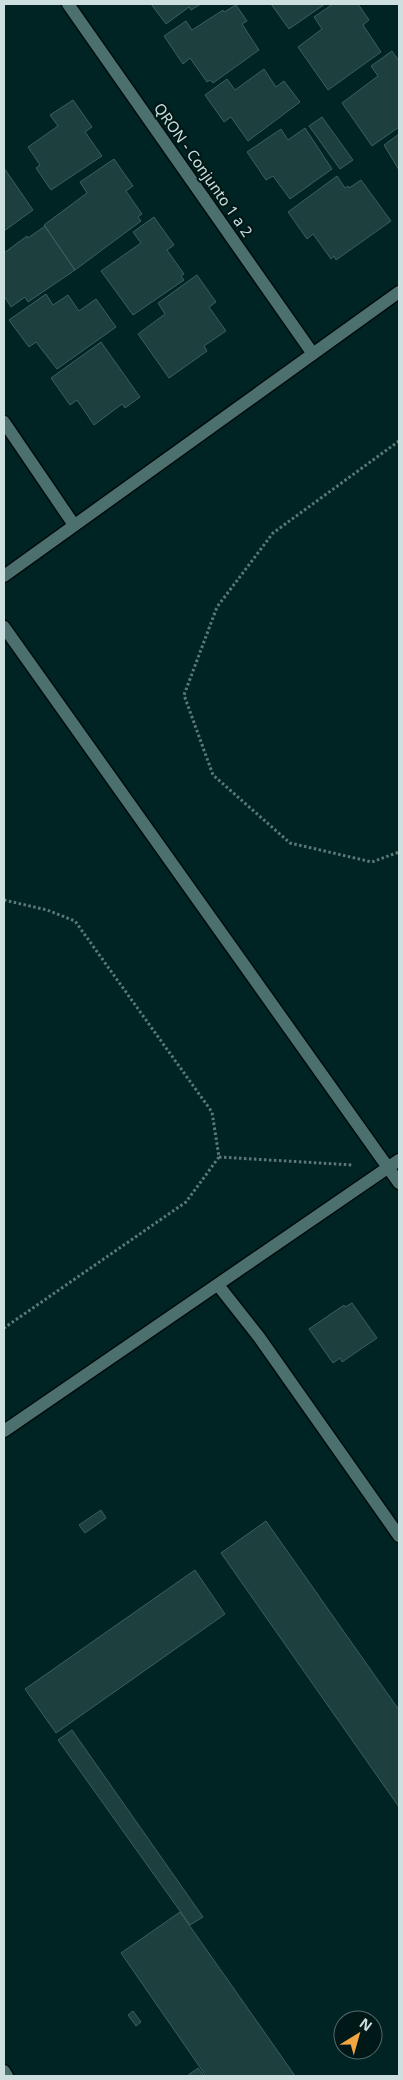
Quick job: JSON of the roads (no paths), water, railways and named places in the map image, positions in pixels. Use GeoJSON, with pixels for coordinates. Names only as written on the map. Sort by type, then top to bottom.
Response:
{"type":"FeatureCollection","features":[{"type":"Feature","properties":{"kind":"street","name":"QRON - Conjunto 1 a 2"},"geometry":{"type":"LineString","coordinates":[[68,4],[312,354]]}},
{"type":"Feature","properties":{"kind":"street"},"geometry":{"type":"LineString","coordinates":[[4,576],[399,292]]}},
{"type":"Feature","properties":{"kind":"street"},"geometry":{"type":"LineString","coordinates":[[4,422],[74,525]]}},
{"type":"Feature","properties":{"kind":"street"},"geometry":{"type":"LineString","coordinates":[[4,627],[394,1164],[399,1183]]}},
{"type":"Feature","properties":{"kind":"street"},"geometry":{"type":"LineString","coordinates":[[4,1431],[394,1164]]}},
{"type":"Feature","properties":{"kind":"street"},"geometry":{"type":"LineString","coordinates":[[218,1284],[259,1337],[399,1536]]}},
{"type":"Feature","properties":{"kind":"street"},"geometry":{"type":"LineString","coordinates":[[4,2071],[7,2076]]}}]}
